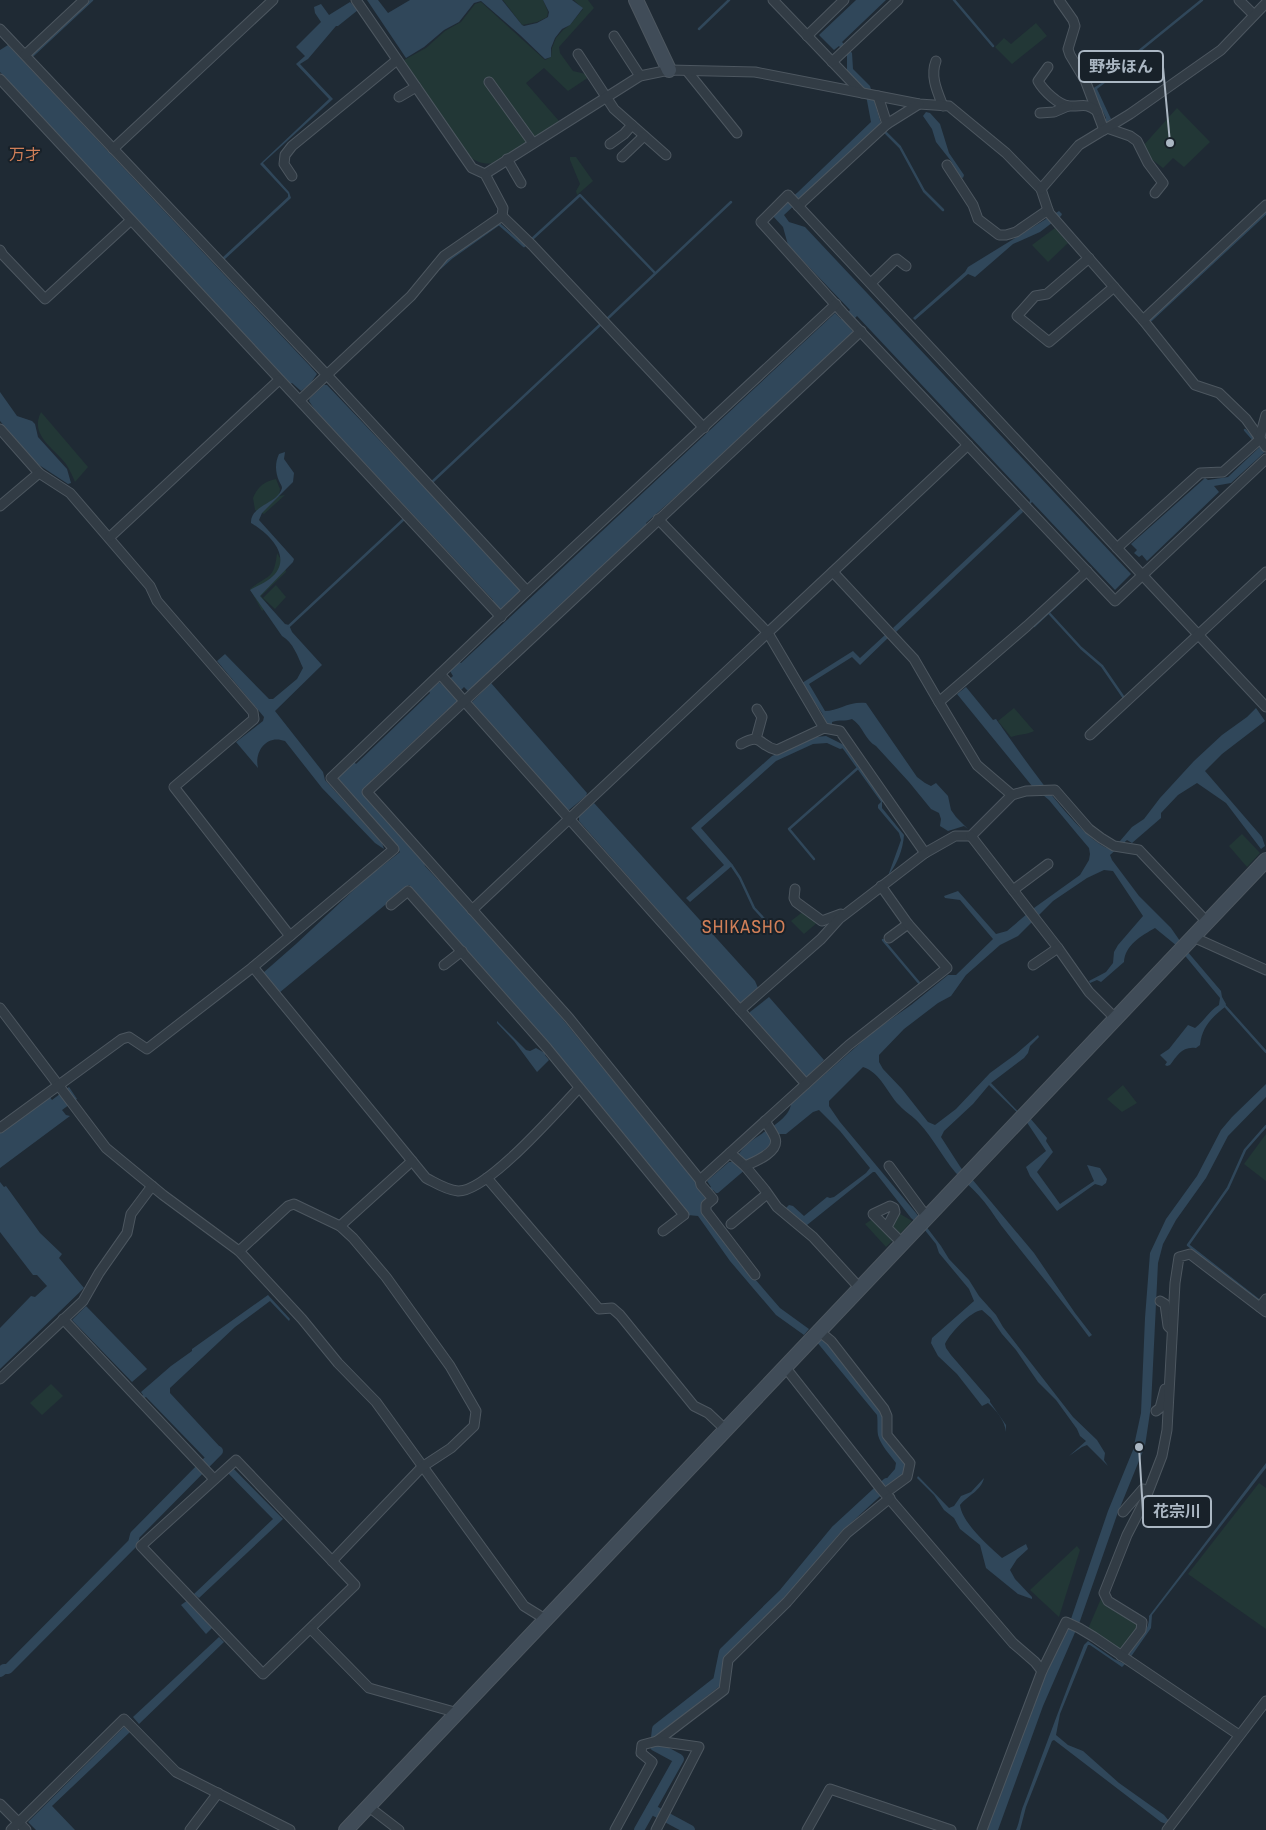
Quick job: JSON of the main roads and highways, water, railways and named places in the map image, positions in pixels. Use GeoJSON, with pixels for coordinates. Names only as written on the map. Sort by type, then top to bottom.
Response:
{"type":"FeatureCollection","features":[{"type":"Feature","properties":{"kind":"water"},"geometry":{"type":"Polygon","coordinates":[[[367,0],[378,0],[388,13],[410,0],[502,0],[524,26],[537,23],[548,17],[549,12],[543,0],[572,0],[583,8],[570,25],[562,29],[555,38],[551,48],[551,57],[545,59],[481,1],[474,3],[459,22],[444,30],[424,47],[406,58],[367,0]]]}},
{"type":"Feature","properties":{"kind":"water"},"geometry":{"type":"Polygon","coordinates":[[[856,0],[886,0],[842,42],[852,53],[853,69],[870,86],[881,124],[784,215],[789,222],[805,227],[1131,574],[1115,590],[1032,502],[1029,505],[1030,500],[857,316],[848,325],[853,332],[850,336],[746,434],[646,523],[647,525],[479,681],[480,683],[469,692],[464,687],[454,697],[458,700],[457,703],[447,710],[371,781],[363,792],[424,862],[425,866],[441,881],[551,1005],[701,1188],[708,1197],[704,1204],[748,1271],[780,1308],[809,1329],[804,1335],[776,1315],[730,1261],[698,1216],[688,1215],[509,998],[409,885],[279,993],[263,973],[376,869],[400,852],[337,782],[338,776],[353,761],[356,764],[439,682],[443,685],[453,676],[450,671],[459,662],[461,663],[835,313],[841,319],[850,310],[788,245],[783,227],[772,215],[871,122],[865,90],[847,71],[847,56],[839,46],[834,50],[819,35],[856,0]]]}},
{"type":"Feature","properties":{"kind":"water"},"geometry":{"type":"Polygon","coordinates":[[[350,2],[358,10],[336,26],[308,59],[300,64],[333,99],[263,163],[289,192],[291,198],[224,260],[222,258],[288,197],[288,194],[260,164],[329,99],[296,64],[305,56],[296,47],[321,22],[315,13],[314,7],[321,4],[329,15],[350,2]]]}},
{"type":"Feature","properties":{"kind":"water"},"geometry":{"type":"Polygon","coordinates":[[[8,45],[310,366],[317,374],[310,384],[301,391],[292,383],[290,384],[0,72],[0,50],[8,45]]]}},
{"type":"Feature","properties":{"kind":"water"},"geometry":{"type":"Polygon","coordinates":[[[1133,56],[1118,73],[1097,89],[1111,119],[1105,123],[1106,118],[1092,89],[1117,73],[1133,56]]]}},
{"type":"Feature","properties":{"kind":"water"},"geometry":{"type":"Polygon","coordinates":[[[926,112],[930,113],[940,124],[949,153],[964,175],[963,178],[959,176],[951,161],[936,142],[932,129],[923,116],[926,112]]]}},
{"type":"Feature","properties":{"kind":"water"},"geometry":{"type":"Polygon","coordinates":[[[1059,211],[1062,214],[1061,216],[1040,232],[1013,244],[975,277],[968,274],[915,320],[913,318],[965,272],[968,267],[1059,211]]]}},
{"type":"Feature","properties":{"kind":"water"},"geometry":{"type":"Polygon","coordinates":[[[324,385],[327,385],[522,590],[504,610],[500,610],[493,603],[493,600],[315,410],[309,401],[310,398],[324,385]]]}},
{"type":"Feature","properties":{"kind":"water"},"geometry":{"type":"Polygon","coordinates":[[[0,392],[17,416],[32,421],[35,424],[38,437],[67,469],[71,483],[68,484],[36,463],[0,421],[0,392]]]}},
{"type":"Feature","properties":{"kind":"water"},"geometry":{"type":"Polygon","coordinates":[[[1266,441],[1266,451],[1231,483],[1214,486],[1219,492],[1147,561],[1142,555],[1139,557],[1134,553],[1137,550],[1131,544],[1205,478],[1208,480],[1228,477],[1266,441]]]}},
{"type":"Feature","properties":{"kind":"water"},"geometry":{"type":"Polygon","coordinates":[[[285,452],[284,459],[294,473],[293,482],[262,513],[259,520],[294,559],[260,596],[285,624],[289,625],[292,632],[322,665],[275,711],[323,772],[325,780],[382,843],[384,849],[375,843],[322,788],[285,741],[273,740],[263,746],[258,756],[258,768],[236,742],[263,721],[264,717],[217,661],[225,654],[269,699],[273,699],[297,679],[303,668],[292,646],[282,636],[250,590],[273,576],[280,561],[279,553],[271,539],[251,523],[255,512],[275,498],[282,487],[277,474],[276,464],[279,454],[285,452]]]}},
{"type":"Feature","properties":{"kind":"water"},"geometry":{"type":"Polygon","coordinates":[[[1021,508],[1023,512],[896,632],[893,628],[1021,508]]]}},
{"type":"Feature","properties":{"kind":"water"},"geometry":{"type":"Polygon","coordinates":[[[885,635],[888,638],[860,665],[852,657],[809,684],[825,711],[854,703],[866,703],[917,777],[931,786],[936,783],[948,796],[951,810],[968,829],[964,826],[948,831],[940,826],[941,819],[939,813],[931,809],[909,782],[869,740],[859,725],[852,719],[835,721],[832,722],[832,725],[827,725],[822,713],[802,683],[853,651],[860,658],[885,635]]]}},
{"type":"Feature","properties":{"kind":"water"},"geometry":{"type":"Polygon","coordinates":[[[491,683],[587,793],[569,810],[565,809],[472,702],[491,683]]]}},
{"type":"Feature","properties":{"kind":"water"},"geometry":{"type":"Polygon","coordinates":[[[966,687],[993,720],[996,719],[1065,812],[1097,842],[1110,849],[1132,827],[1144,819],[1160,798],[1194,761],[1222,735],[1256,708],[1265,721],[1222,754],[1205,771],[1262,837],[1265,846],[1261,849],[1226,803],[1197,783],[1178,795],[1161,813],[1161,818],[1132,843],[1127,840],[1110,855],[1139,896],[1171,928],[1187,951],[1221,991],[1226,1004],[1225,1007],[1208,1023],[1200,1045],[1196,1048],[1183,1050],[1167,1066],[1165,1065],[1167,1062],[1160,1055],[1169,1049],[1188,1025],[1195,1028],[1219,1005],[1220,998],[1177,946],[1155,928],[1144,934],[1131,946],[1127,951],[1124,962],[1101,982],[1097,980],[1090,983],[1089,981],[1106,972],[1113,963],[1114,952],[1118,945],[1143,916],[1113,871],[1104,870],[1087,878],[1053,901],[1018,936],[1000,945],[966,975],[951,996],[938,1003],[904,1029],[879,1055],[879,1062],[883,1069],[902,1089],[928,1122],[935,1125],[956,1109],[990,1073],[1038,1035],[1039,1037],[1030,1046],[1024,1058],[991,1083],[1025,1119],[1030,1118],[1047,1138],[1046,1141],[1053,1152],[1037,1172],[1060,1204],[1094,1181],[1087,1165],[1100,1168],[1107,1179],[1106,1183],[1102,1186],[1095,1184],[1057,1211],[1030,1176],[1026,1167],[1046,1151],[1026,1121],[989,1085],[973,1104],[944,1131],[941,1137],[961,1168],[1034,1253],[1092,1335],[1089,1337],[984,1202],[955,1172],[924,1129],[899,1105],[875,1074],[863,1067],[829,1101],[829,1106],[840,1122],[916,1213],[949,1259],[969,1280],[979,1296],[996,1315],[1003,1327],[1073,1417],[1097,1440],[1105,1453],[1104,1460],[1108,1466],[1087,1445],[1069,1456],[1086,1441],[1080,1436],[1056,1400],[1038,1382],[991,1318],[982,1310],[972,1314],[961,1323],[945,1344],[951,1355],[990,1400],[1006,1425],[1006,1432],[1002,1420],[994,1409],[988,1403],[982,1406],[957,1374],[938,1356],[931,1343],[932,1338],[974,1301],[969,1289],[939,1253],[936,1244],[924,1229],[911,1218],[875,1172],[807,1225],[804,1225],[786,1208],[789,1205],[793,1206],[804,1216],[827,1197],[834,1197],[870,1168],[840,1131],[819,1110],[813,1112],[786,1134],[777,1134],[774,1145],[718,1193],[713,1190],[711,1192],[708,1189],[711,1187],[707,1181],[729,1162],[735,1162],[739,1153],[746,1145],[782,1119],[788,1112],[791,1104],[874,1031],[911,1005],[948,975],[956,975],[993,939],[960,900],[945,898],[944,896],[958,891],[996,934],[1007,931],[1034,908],[1080,875],[1089,860],[1089,848],[1049,800],[1032,786],[957,694],[966,687]]]}},
{"type":"Feature","properties":{"kind":"water"},"geometry":{"type":"Polygon","coordinates":[[[826,736],[844,745],[844,748],[840,749],[827,743],[813,744],[776,761],[701,828],[733,865],[690,902],[686,898],[724,865],[691,828],[772,756],[815,737],[826,736]]]}},
{"type":"Feature","properties":{"kind":"water"},"geometry":{"type":"Polygon","coordinates":[[[882,801],[882,808],[904,835],[899,857],[888,876],[901,840],[899,833],[878,808],[882,801]]]}},
{"type":"Feature","properties":{"kind":"water"},"geometry":{"type":"Polygon","coordinates":[[[594,803],[755,981],[758,988],[740,1003],[579,821],[579,816],[594,803]]]}},
{"type":"Feature","properties":{"kind":"water"},"geometry":{"type":"Polygon","coordinates":[[[769,997],[824,1060],[808,1076],[805,1076],[750,1014],[769,997]]]}},
{"type":"Feature","properties":{"kind":"water"},"geometry":{"type":"Polygon","coordinates":[[[497,1021],[526,1050],[530,1051],[536,1048],[543,1052],[546,1050],[545,1055],[549,1060],[537,1072],[497,1021]]]}},
{"type":"Feature","properties":{"kind":"water"},"geometry":{"type":"Polygon","coordinates":[[[1266,1084],[1266,1097],[1228,1136],[1206,1178],[1176,1220],[1163,1244],[1158,1263],[1151,1406],[1145,1446],[1117,1515],[1080,1621],[1043,1706],[998,1830],[987,1830],[1037,1695],[1071,1619],[1108,1511],[1133,1450],[1141,1413],[1150,1253],[1166,1219],[1197,1176],[1221,1130],[1266,1084]]]}},
{"type":"Feature","properties":{"kind":"water"},"geometry":{"type":"Polygon","coordinates":[[[69,1087],[77,1099],[62,1110],[66,1115],[70,1116],[0,1168],[0,1131],[47,1093],[52,1100],[69,1087]]]}},
{"type":"Feature","properties":{"kind":"water"},"geometry":{"type":"Polygon","coordinates":[[[0,1182],[4,1187],[6,1186],[40,1233],[62,1254],[59,1258],[84,1288],[0,1369],[0,1328],[31,1296],[35,1297],[47,1286],[37,1275],[33,1275],[0,1232],[0,1182]]]}},
{"type":"Feature","properties":{"kind":"water"},"geometry":{"type":"Polygon","coordinates":[[[268,1295],[290,1319],[289,1321],[270,1301],[235,1327],[170,1388],[170,1393],[221,1448],[208,1461],[146,1397],[143,1399],[141,1397],[143,1395],[141,1392],[192,1351],[192,1349],[268,1295]]]}},
{"type":"Feature","properties":{"kind":"water"},"geometry":{"type":"Polygon","coordinates":[[[86,1306],[147,1369],[132,1382],[72,1320],[86,1306]]]}},
{"type":"Feature","properties":{"kind":"water"},"geometry":{"type":"Polygon","coordinates":[[[820,1336],[824,1338],[883,1412],[885,1424],[907,1464],[905,1474],[885,1488],[882,1484],[895,1469],[896,1463],[879,1439],[877,1415],[816,1341],[820,1336]]]}},
{"type":"Feature","properties":{"kind":"water"},"geometry":{"type":"Polygon","coordinates":[[[227,1462],[283,1519],[199,1598],[194,1594],[273,1519],[222,1467],[227,1462]]]}},
{"type":"Feature","properties":{"kind":"water"},"geometry":{"type":"Polygon","coordinates":[[[1266,1463],[1266,1468],[1152,1615],[1151,1628],[1130,1658],[1127,1656],[1145,1633],[1149,1616],[1266,1463]]]}},
{"type":"Feature","properties":{"kind":"water"},"geometry":{"type":"Polygon","coordinates":[[[918,1476],[949,1508],[954,1506],[961,1496],[971,1492],[984,1478],[977,1490],[960,1505],[962,1512],[977,1534],[1002,1558],[1026,1544],[1028,1549],[1017,1559],[1010,1570],[1032,1599],[1018,1594],[986,1568],[980,1545],[960,1529],[954,1518],[944,1510],[934,1495],[917,1478],[918,1476]]]}},
{"type":"Feature","properties":{"kind":"water"},"geometry":{"type":"Polygon","coordinates":[[[188,1600],[212,1628],[206,1634],[181,1605],[188,1600]]]}},
{"type":"Feature","properties":{"kind":"water"},"geometry":{"type":"Polygon","coordinates":[[[219,1637],[224,1642],[139,1724],[133,1717],[219,1637]]]}},
{"type":"Feature","properties":{"kind":"water"},"geometry":{"type":"Polygon","coordinates":[[[1088,1641],[1114,1659],[1125,1664],[1122,1667],[1088,1645],[1060,1714],[1056,1735],[1068,1745],[1083,1751],[1119,1783],[1164,1815],[1169,1821],[1166,1824],[1161,1822],[1054,1740],[1026,1807],[1020,1830],[1016,1830],[1084,1645],[1088,1641]]]}},
{"type":"Feature","properties":{"kind":"water"},"geometry":{"type":"Polygon","coordinates":[[[126,1725],[131,1731],[52,1806],[75,1830],[36,1830],[28,1822],[126,1725]]]}},
{"type":"Feature","properties":{"kind":"waterway"},"geometry":{"type":"LineString","coordinates":[[33,55],[92,0]]}},
{"type":"Feature","properties":{"kind":"waterway"},"geometry":{"type":"LineString","coordinates":[[699,29],[729,0]]}},
{"type":"Feature","properties":{"kind":"waterway"},"geometry":{"type":"LineString","coordinates":[[954,0],[993,46]]}},
{"type":"Feature","properties":{"kind":"waterway"},"geometry":{"type":"LineString","coordinates":[[1133,56],[1202,0]]}},
{"type":"Feature","properties":{"kind":"waterway"},"geometry":{"type":"LineString","coordinates":[[885,132],[900,147],[924,191],[943,210]]}},
{"type":"Feature","properties":{"kind":"waterway"},"geometry":{"type":"LineString","coordinates":[[531,240],[580,195],[655,273]]}},
{"type":"Feature","properties":{"kind":"waterway"},"geometry":{"type":"LineString","coordinates":[[606,320],[731,202]]}},
{"type":"Feature","properties":{"kind":"waterway"},"geometry":{"type":"LineString","coordinates":[[1151,320],[1266,213]]}},
{"type":"Feature","properties":{"kind":"waterway"},"geometry":{"type":"LineString","coordinates":[[440,268],[499,224],[524,246],[527,243]]}},
{"type":"Feature","properties":{"kind":"waterway"},"geometry":{"type":"LineString","coordinates":[[432,482],[602,323]]}},
{"type":"Feature","properties":{"kind":"waterway"},"geometry":{"type":"LineString","coordinates":[[1245,430],[1253,439]]}},
{"type":"Feature","properties":{"kind":"waterway"},"geometry":{"type":"LineString","coordinates":[[289,626],[404,519]]}},
{"type":"Feature","properties":{"kind":"waterway"},"geometry":{"type":"LineString","coordinates":[[1034,626],[1077,586]]}},
{"type":"Feature","properties":{"kind":"waterway"},"geometry":{"type":"LineString","coordinates":[[1049,613],[1081,648],[1102,666],[1124,698]]}},
{"type":"Feature","properties":{"kind":"waterway"},"geometry":{"type":"LineString","coordinates":[[844,748],[882,801]]}},
{"type":"Feature","properties":{"kind":"waterway"},"geometry":{"type":"LineString","coordinates":[[814,859],[789,829],[859,767]]}},
{"type":"Feature","properties":{"kind":"waterway"},"geometry":{"type":"LineString","coordinates":[[732,866],[740,878],[754,908],[776,932]]}},
{"type":"Feature","properties":{"kind":"waterway"},"geometry":{"type":"LineString","coordinates":[[883,940],[920,984]]}},
{"type":"Feature","properties":{"kind":"waterway"},"geometry":{"type":"LineString","coordinates":[[1225,1006],[1266,1052]]}},
{"type":"Feature","properties":{"kind":"waterway"},"geometry":{"type":"LineString","coordinates":[[1261,1302],[1188,1245],[1228,1188],[1245,1150],[1266,1126]]}},
{"type":"Feature","properties":{"kind":"waterway"},"geometry":{"type":"LineString","coordinates":[[0,1672],[8,1669],[133,1543],[135,1535],[218,1451]]}},
{"type":"Feature","properties":{"kind":"waterway"},"geometry":{"type":"LineString","coordinates":[[639,1830],[679,1759],[655,1746],[657,1729],[718,1681],[724,1652],[784,1593],[836,1530],[887,1483]]}},
{"type":"Feature","properties":{"kind":"waterway"},"geometry":{"type":"LineString","coordinates":[[651,1809],[690,1830]]}},
{"type":"Feature","properties":{"kind":"place","name":"野歩ほん"},"geometry":{"type":"Point","coordinates":[1170,143]}},
{"type":"Feature","properties":{"kind":"place","name":"花宗川"},"geometry":{"type":"Point","coordinates":[1139,1447]}},
{"type":"Feature","properties":{"kind":"district","name":"万才"},"geometry":{"type":"Point","coordinates":[25,154]}},
{"type":"Feature","properties":{"kind":"district","name":"SHIKASHO"},"geometry":{"type":"Point","coordinates":[744,927]}}]}
